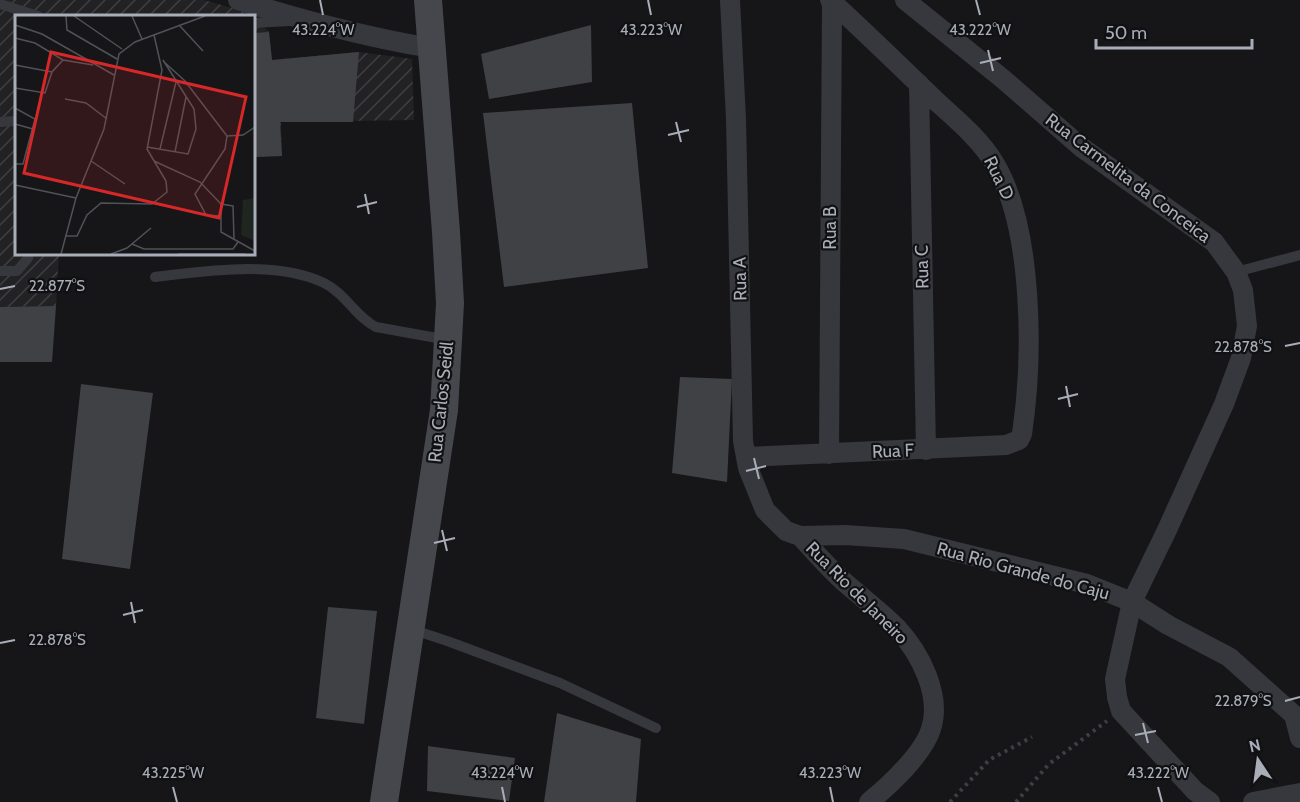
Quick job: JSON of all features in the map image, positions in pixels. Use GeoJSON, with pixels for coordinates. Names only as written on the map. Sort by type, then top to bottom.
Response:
{"type":"FeatureCollection","features":[{"type":"Feature","properties":{"kind":"street"},"geometry":{"type":"LineString","coordinates":[[238,0],[375,39],[431,48]]}},
{"type":"Feature","properties":{"kind":"street","name":"Rua Carlos Seidl"},"geometry":{"type":"LineString","coordinates":[[384,802],[444,410],[448,340],[450,303],[446,232],[428,0]]}},
{"type":"Feature","properties":{"kind":"street","name":"Rua A"},"geometry":{"type":"LineString","coordinates":[[730,0],[736,119],[743,441],[751,477],[765,510],[786,531],[800,536]]}},
{"type":"Feature","properties":{"kind":"street","name":"Rua Carmelita da Conceica"},"geometry":{"type":"LineString","coordinates":[[905,0],[1003,79],[1081,147],[1214,242],[1236,272],[1244,290],[1247,326],[1241,358],[1210,435],[1132,602],[1115,679],[1121,711]]}},
{"type":"Feature","properties":{"kind":"street","name":"Rua D"},"geometry":{"type":"LineString","coordinates":[[831,1],[986,151],[1004,180],[1017,221],[1023,257],[1028,378],[1024,421]]}},
{"type":"Feature","properties":{"kind":"street","name":"Rua B"},"geometry":{"type":"LineString","coordinates":[[829,454],[831,1]]}},
{"type":"Feature","properties":{"kind":"street","name":"Rua C"},"geometry":{"type":"LineString","coordinates":[[919,84],[926,450]]}},
{"type":"Feature","properties":{"kind":"street","name":"Rua F"},"geometry":{"type":"LineString","coordinates":[[746,457],[1014,444],[1019,440],[1024,421]]}},
{"type":"Feature","properties":{"kind":"street","name":"Rua Rio Grande do Caju"},"geometry":{"type":"LineString","coordinates":[[800,536],[846,535],[904,539],[1087,584],[1132,602],[1184,634],[1228,657],[1297,714],[1300,738]]}},
{"type":"Feature","properties":{"kind":"street","name":"Rua Rio de Janeiro"},"geometry":{"type":"LineString","coordinates":[[800,536],[840,579],[897,628],[921,662],[932,690],[934,716],[931,730],[923,746],[901,772],[869,802]]}},
{"type":"Feature","properties":{"kind":"street"},"geometry":{"type":"LineString","coordinates":[[1121,711],[1195,791],[1210,802]]}},
{"type":"Feature","properties":{"kind":"street"},"geometry":{"type":"LineString","coordinates":[[1253,802],[1300,793]]}},
{"type":"Feature","properties":{"kind":"lane"},"geometry":{"type":"LineString","coordinates":[[0,4],[35,15]]}},
{"type":"Feature","properties":{"kind":"lane"},"geometry":{"type":"LineString","coordinates":[[255,24],[305,20]]}},
{"type":"Feature","properties":{"kind":"lane"},"geometry":{"type":"LineString","coordinates":[[0,122],[15,121]]}},
{"type":"Feature","properties":{"kind":"lane"},"geometry":{"type":"LineString","coordinates":[[0,272],[17,271],[29,255]]}},
{"type":"Feature","properties":{"kind":"lane"},"geometry":{"type":"LineString","coordinates":[[1236,272],[1300,255]]}},
{"type":"Feature","properties":{"kind":"lane"},"geometry":{"type":"LineString","coordinates":[[155,277],[232,269],[293,273],[325,283],[376,327],[448,340]]}},
{"type":"Feature","properties":{"kind":"lane"},"geometry":{"type":"LineString","coordinates":[[411,629],[560,682],[656,728]]}},
{"type":"Feature","properties":{"kind":"path"},"geometry":{"type":"LineString","coordinates":[[1016,802],[1049,764],[1121,711]]}},
{"type":"Feature","properties":{"kind":"path"},"geometry":{"type":"LineString","coordinates":[[950,802],[989,760],[1032,737]]}},
{"type":"Feature","properties":{"kind":"shaded area"},"geometry":{"type":"Polygon","coordinates":[[[0,0],[204,0],[249,13],[251,15],[15,15],[15,255],[59,255],[56,306],[0,307],[0,0]]]}},
{"type":"Feature","properties":{"kind":"shaded area"},"geometry":{"type":"Polygon","coordinates":[[[255,18],[269,32],[272,60],[359,52],[412,59],[414,120],[281,122],[282,156],[255,157],[255,18]]]}},
{"type":"Feature","properties":{"kind":"building"},"geometry":{"type":"Polygon","coordinates":[[[591,25],[592,82],[489,99],[481,54],[591,25]]]}},
{"type":"Feature","properties":{"kind":"building"},"geometry":{"type":"Polygon","coordinates":[[[269,32],[272,60],[359,52],[353,122],[280,122],[282,156],[255,157],[255,33],[269,32]]]}},
{"type":"Feature","properties":{"kind":"building"},"geometry":{"type":"Polygon","coordinates":[[[632,103],[648,268],[504,287],[483,113],[632,103]]]}},
{"type":"Feature","properties":{"kind":"building"},"geometry":{"type":"Polygon","coordinates":[[[56,306],[52,362],[0,362],[0,307],[56,306]]]}},
{"type":"Feature","properties":{"kind":"building"},"geometry":{"type":"Polygon","coordinates":[[[680,377],[732,379],[727,482],[672,473],[680,377]]]}},
{"type":"Feature","properties":{"kind":"building"},"geometry":{"type":"Polygon","coordinates":[[[81,384],[153,393],[130,569],[62,559],[81,384]]]}},
{"type":"Feature","properties":{"kind":"building"},"geometry":{"type":"Polygon","coordinates":[[[328,607],[377,611],[364,724],[316,718],[328,607]]]}},
{"type":"Feature","properties":{"kind":"building"},"geometry":{"type":"Polygon","coordinates":[[[557,713],[641,739],[636,802],[544,802],[557,713]]]}},
{"type":"Feature","properties":{"kind":"building"},"geometry":{"type":"Polygon","coordinates":[[[428,746],[515,758],[509,801],[427,791],[428,746]]]}}]}
